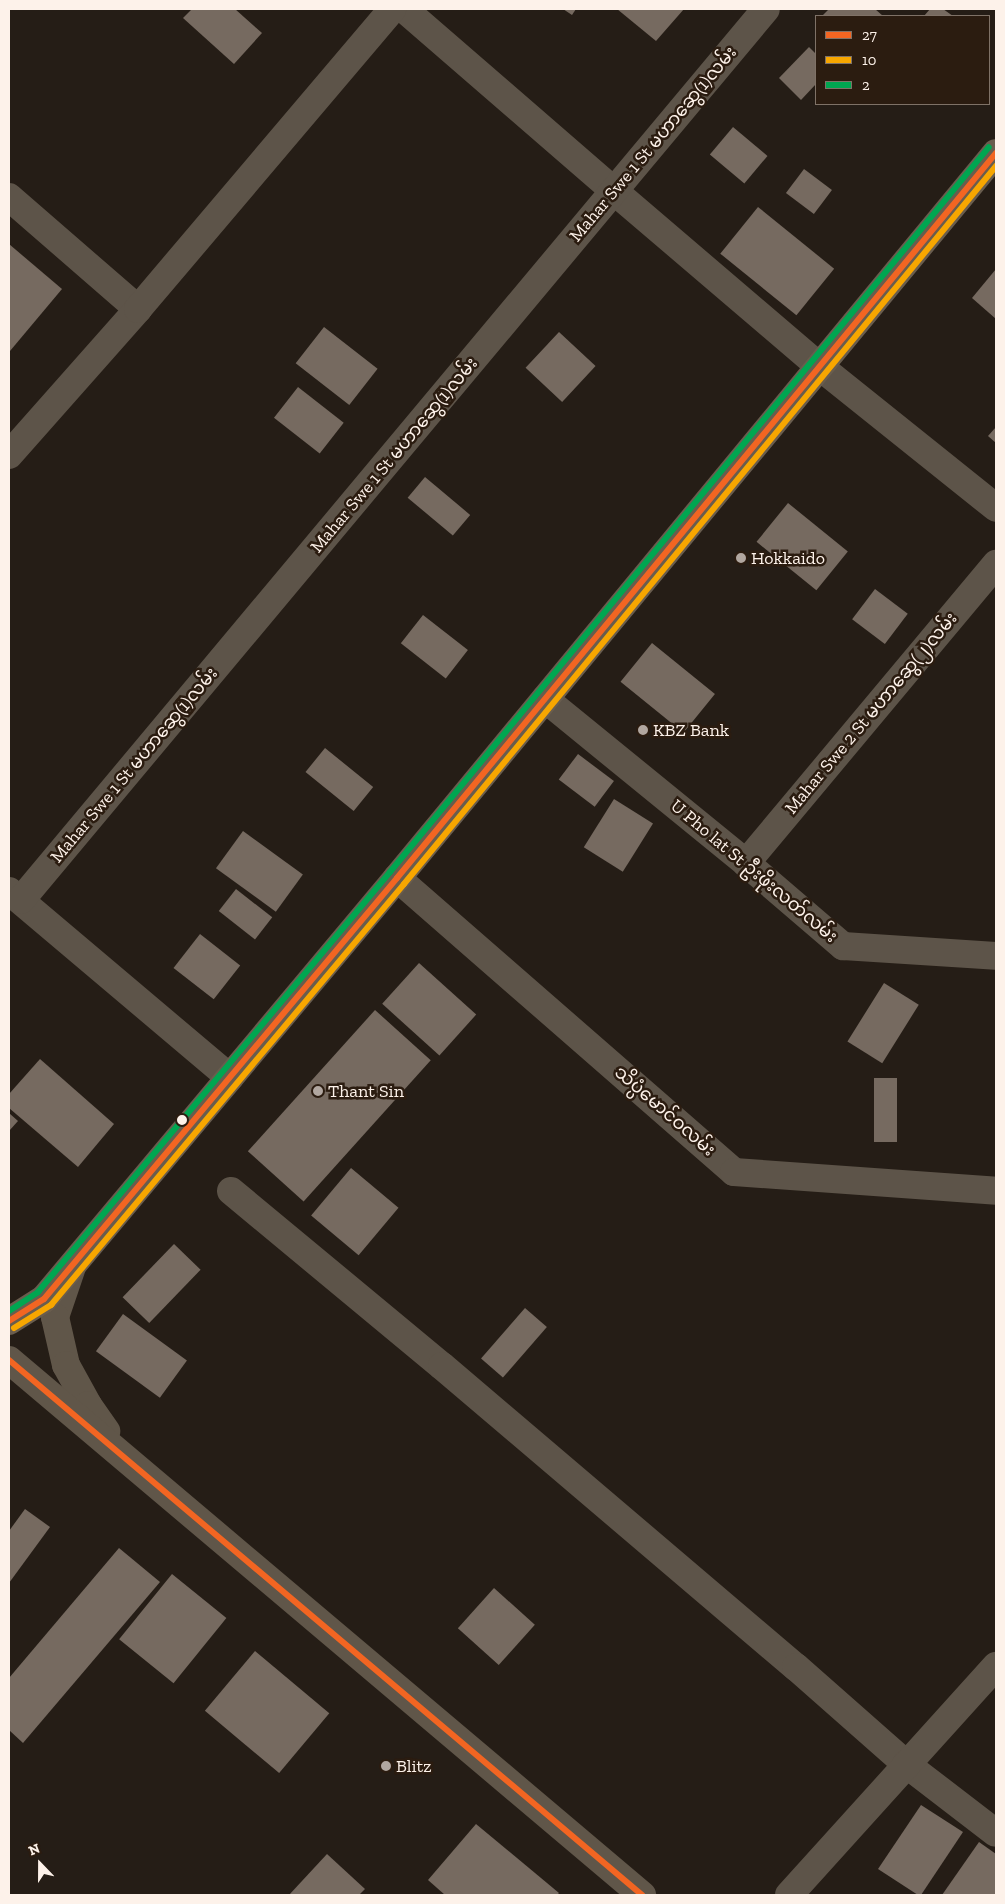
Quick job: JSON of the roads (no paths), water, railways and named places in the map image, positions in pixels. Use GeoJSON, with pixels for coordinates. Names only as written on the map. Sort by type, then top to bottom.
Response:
{"type":"FeatureCollection","features":[{"type":"Feature","properties":{"kind":"main road"},"geometry":{"type":"LineString","coordinates":[[9,1321],[44,1299],[72,1267],[397,878],[996,153]]}},
{"type":"Feature","properties":{"kind":"main road"},"geometry":{"type":"LineString","coordinates":[[72,1267],[56,1317],[66,1365],[88,1405],[129,1462]]}},
{"type":"Feature","properties":{"kind":"main road"},"geometry":{"type":"LineString","coordinates":[[9,1360],[642,1895]]}},
{"type":"Feature","properties":{"kind":"street"},"geometry":{"type":"LineString","coordinates":[[9,455],[138,309],[392,9]]}},
{"type":"Feature","properties":{"kind":"street"},"geometry":{"type":"LineString","coordinates":[[404,9],[819,366],[996,508]]}},
{"type":"Feature","properties":{"kind":"street","name":"Mahar Swe 1 St မဟာဆွေ(1)လမ်း"},"geometry":{"type":"LineString","coordinates":[[15,895],[614,191],[766,9]]}},
{"type":"Feature","properties":{"kind":"street"},"geometry":{"type":"LineString","coordinates":[[9,197],[138,309]]}},
{"type":"Feature","properties":{"kind":"street","name":"Mahar Swe 2 St မဟာဆွေ(၂)လမ်း"},"geometry":{"type":"LineString","coordinates":[[746,862],[996,564]]}},
{"type":"Feature","properties":{"kind":"street","name":"U Pho lat St ဦးဖိုးလတ်လမ်း"},"geometry":{"type":"LineString","coordinates":[[545,699],[746,862],[843,946],[993,951]]}},
{"type":"Feature","properties":{"kind":"street","name":"သိပ္ပံမောင်ဝလမ်း"},"geometry":{"type":"LineString","coordinates":[[397,878],[734,1172],[996,1191]]}},
{"type":"Feature","properties":{"kind":"street"},"geometry":{"type":"LineString","coordinates":[[15,895],[230,1078]]}},
{"type":"Feature","properties":{"kind":"street"},"geometry":{"type":"LineString","coordinates":[[231,1191],[442,1366],[789,1660],[906,1764],[996,1833]]}},
{"type":"Feature","properties":{"kind":"street"},"geometry":{"type":"LineString","coordinates":[[789,1895],[996,1666]]}},
{"type":"Feature","properties":{"kind":"place","name":"Hokkaido"},"geometry":{"type":"Point","coordinates":[741,558]}},
{"type":"Feature","properties":{"kind":"place","name":"KBZ Bank"},"geometry":{"type":"Point","coordinates":[643,730]}},
{"type":"Feature","properties":{"kind":"place","name":"Thant Sin"},"geometry":{"type":"Point","coordinates":[318,1091]}},
{"type":"Feature","properties":{"kind":"place","name":"Blitz"},"geometry":{"type":"Point","coordinates":[386,1766]}}]}
